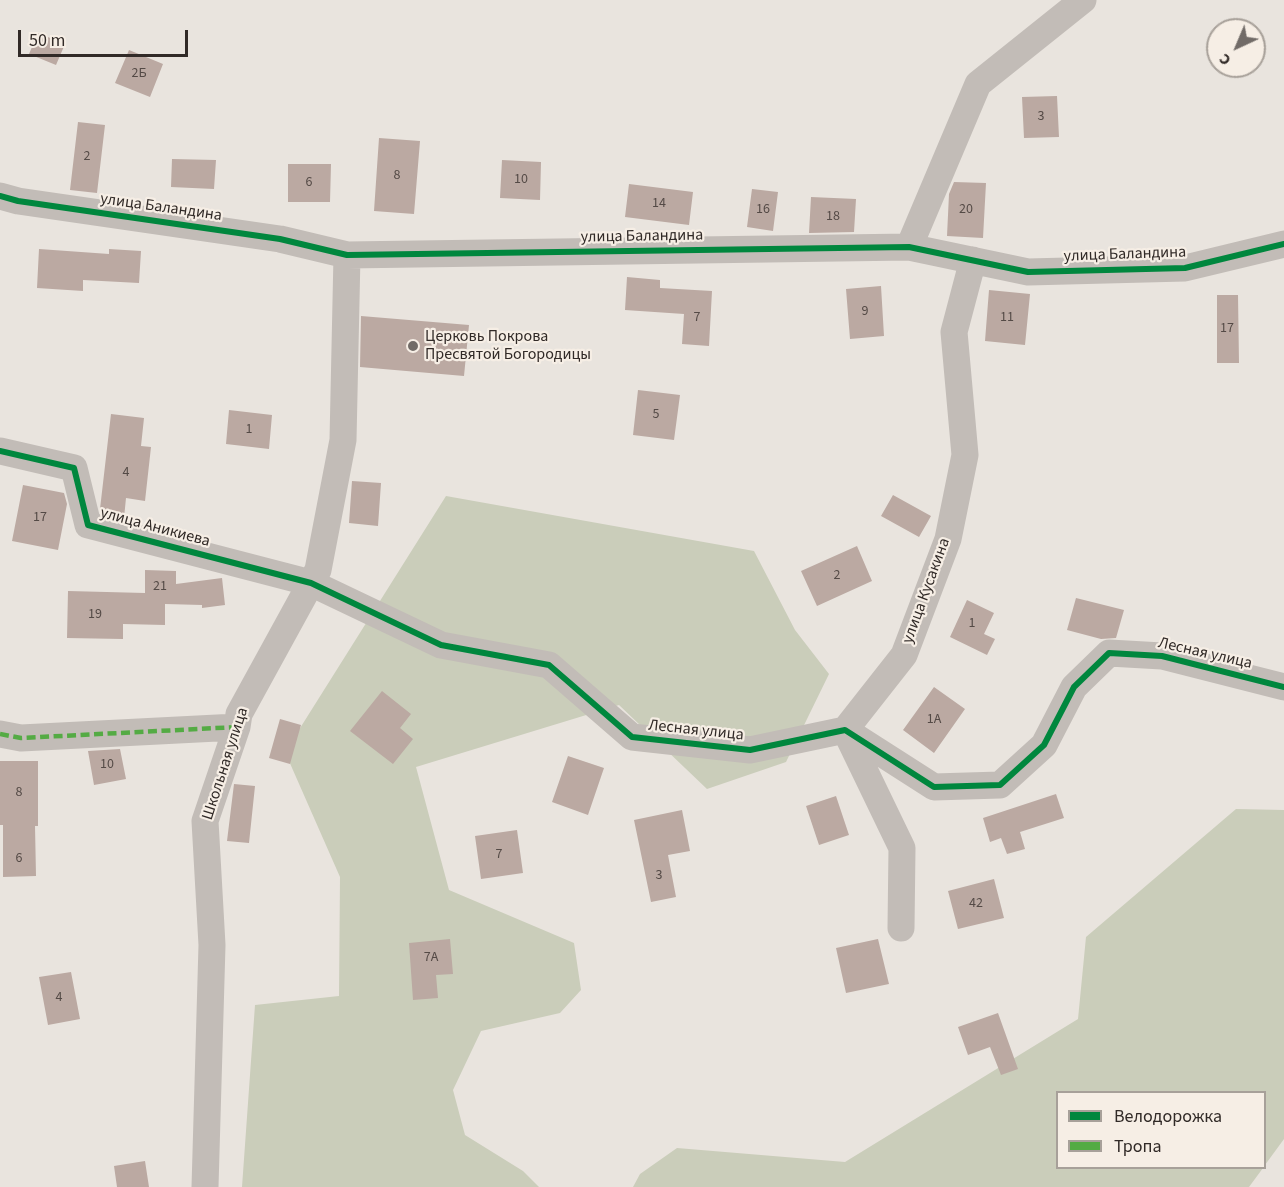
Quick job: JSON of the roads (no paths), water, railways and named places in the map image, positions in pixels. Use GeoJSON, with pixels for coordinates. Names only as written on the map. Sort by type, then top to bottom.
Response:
{"type":"FeatureCollection","features":[{"type":"Feature","properties":{"kind":"street"},"geometry":{"type":"LineString","coordinates":[[909,247],[978,84],[1083,0]]}},
{"type":"Feature","properties":{"kind":"street","name":"улица Баландина"},"geometry":{"type":"LineString","coordinates":[[0,196],[18,201],[280,239],[346,255],[909,247],[1028,272],[1185,268],[1284,244]]}},
{"type":"Feature","properties":{"kind":"street","name":"Школьная улица"},"geometry":{"type":"LineString","coordinates":[[206,1187],[212,945],[205,820],[237,727],[239,714],[318,570],[343,440],[346,255]]}},
{"type":"Feature","properties":{"kind":"street","name":"улица Кусакина"},"geometry":{"type":"LineString","coordinates":[[844,730],[904,655],[948,539],[965,455],[954,332],[973,260]]}},
{"type":"Feature","properties":{"kind":"street","name":"улица Аникиева"},"geometry":{"type":"LineString","coordinates":[[0,451],[74,468],[88,525],[311,583]]}},
{"type":"Feature","properties":{"kind":"street","name":"Лесная улица"},"geometry":{"type":"LineString","coordinates":[[311,583],[441,645],[549,664],[632,737],[750,750],[844,730],[934,788],[1000,785],[1044,745],[1074,687],[1109,652],[1162,656],[1284,687]]}},
{"type":"Feature","properties":{"kind":"street"},"geometry":{"type":"LineString","coordinates":[[0,734],[21,738],[237,727]]}},
{"type":"Feature","properties":{"kind":"street"},"geometry":{"type":"LineString","coordinates":[[844,730],[902,848],[901,928]]}},
{"type":"Feature","properties":{"kind":"place","name":"Церковь Покрова Пресвятой Богородицы"},"geometry":{"type":"Point","coordinates":[413,346]}}]}
